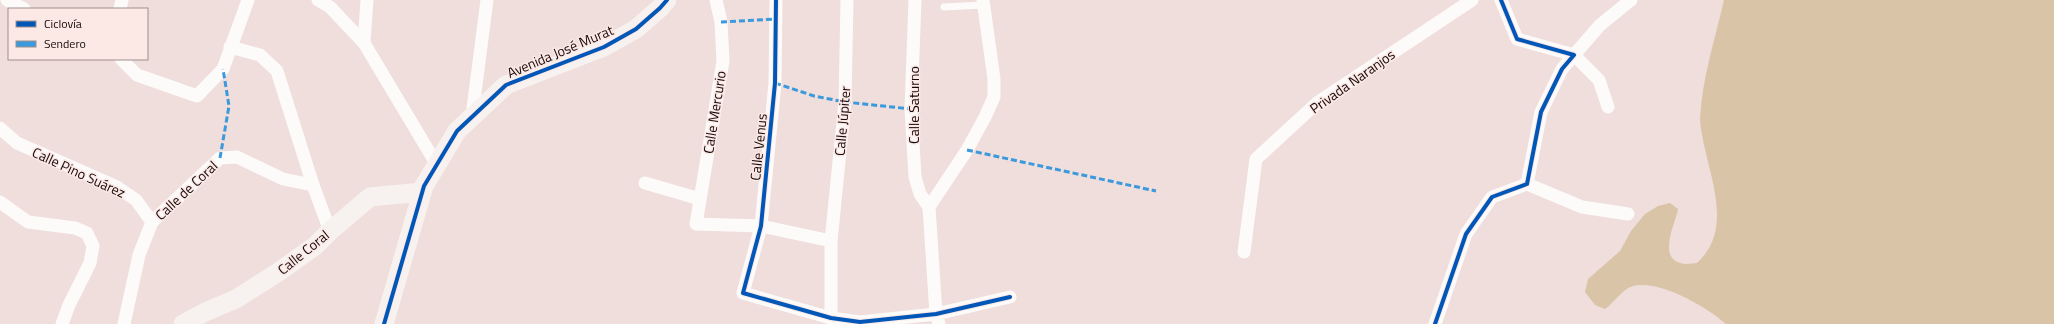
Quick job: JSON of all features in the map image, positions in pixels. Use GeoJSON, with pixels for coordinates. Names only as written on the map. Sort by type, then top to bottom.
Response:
{"type":"FeatureCollection","features":[{"type":"Feature","properties":{"kind":"street"},"geometry":{"type":"LineString","coordinates":[[7,0],[22,8]]}},
{"type":"Feature","properties":{"kind":"street"},"geometry":{"type":"LineString","coordinates":[[122,60],[137,75],[197,96],[223,69],[248,0]]}},
{"type":"Feature","properties":{"kind":"street"},"geometry":{"type":"LineString","coordinates":[[318,0],[330,7],[364,43],[437,165]]}},
{"type":"Feature","properties":{"kind":"street"},"geometry":{"type":"LineString","coordinates":[[364,43],[367,0]]}},
{"type":"Feature","properties":{"kind":"street"},"geometry":{"type":"LineString","coordinates":[[472,116],[487,0]]}},
{"type":"Feature","properties":{"kind":"street","name":"Avenida José Murat"},"geometry":{"type":"LineString","coordinates":[[384,324],[422,192],[457,131],[506,85],[604,47],[636,29],[667,0]]}},
{"type":"Feature","properties":{"kind":"street","name":"Calle Mercurio"},"geometry":{"type":"LineString","coordinates":[[716,0],[721,22],[723,61],[696,224],[761,226]]}},
{"type":"Feature","properties":{"kind":"street","name":"Calle Venus"},"geometry":{"type":"LineString","coordinates":[[776,0],[775,83],[761,226],[743,293],[831,318]]}},
{"type":"Feature","properties":{"kind":"street","name":"Calle Júpiter"},"geometry":{"type":"LineString","coordinates":[[831,318],[831,241],[845,102],[847,0]]}},
{"type":"Feature","properties":{"kind":"street","name":"Calle Saturno"},"geometry":{"type":"LineString","coordinates":[[915,0],[911,109],[914,177],[920,194],[929,207]]}},
{"type":"Feature","properties":{"kind":"street","name":"Privada Naranjos"},"geometry":{"type":"LineString","coordinates":[[1244,252],[1256,159],[1317,103],[1472,0]]}},
{"type":"Feature","properties":{"kind":"street"},"geometry":{"type":"LineString","coordinates":[[1502,0],[1517,39],[1574,55],[1599,80],[1608,107]]}},
{"type":"Feature","properties":{"kind":"street"},"geometry":{"type":"LineString","coordinates":[[1527,184],[1541,112],[1562,69],[1600,25],[1631,0]]}},
{"type":"Feature","properties":{"kind":"street"},"geometry":{"type":"LineString","coordinates":[[937,319],[929,207],[967,150],[986,117],[994,97],[994,79],[983,3]]}},
{"type":"Feature","properties":{"kind":"street"},"geometry":{"type":"LineString","coordinates":[[230,47],[260,55],[277,71],[313,184],[330,230]]}},
{"type":"Feature","properties":{"kind":"street","name":"Calle Pino Suárez"},"geometry":{"type":"LineString","coordinates":[[0,128],[17,143],[117,187],[136,200],[152,222]]}},
{"type":"Feature","properties":{"kind":"street","name":"Calle de Coral"},"geometry":{"type":"LineString","coordinates":[[152,222],[203,176],[220,158],[237,157],[283,179],[313,184]]}},
{"type":"Feature","properties":{"kind":"street"},"geometry":{"type":"LineString","coordinates":[[645,183],[700,199]]}},
{"type":"Feature","properties":{"kind":"street"},"geometry":{"type":"LineString","coordinates":[[1435,324],[1466,234],[1492,197],[1527,184],[1582,207],[1628,214]]}},
{"type":"Feature","properties":{"kind":"street","name":"Calle Coral"},"geometry":{"type":"LineString","coordinates":[[183,324],[205,312],[236,299],[271,277],[315,246],[330,230],[370,197],[422,192]]}},
{"type":"Feature","properties":{"kind":"street"},"geometry":{"type":"LineString","coordinates":[[0,202],[28,222],[75,228],[87,233],[92,246],[90,263],[68,305],[62,324]]}},
{"type":"Feature","properties":{"kind":"street"},"geometry":{"type":"LineString","coordinates":[[124,324],[139,255],[152,222]]}},
{"type":"Feature","properties":{"kind":"street"},"geometry":{"type":"LineString","coordinates":[[761,226],[831,241]]}},
{"type":"Feature","properties":{"kind":"street"},"geometry":{"type":"LineString","coordinates":[[831,318],[859,323],[937,319],[1010,297]]}},
{"type":"Feature","properties":{"kind":"lane"},"geometry":{"type":"LineString","coordinates":[[944,7],[983,3]]}},
{"type":"Feature","properties":{"kind":"shaded area"},"geometry":{"type":"Polygon","coordinates":[[[1724,0],[2054,0],[2054,324],[1726,324],[1707,310],[1682,296],[1669,290],[1644,285],[1629,288],[1605,309],[1595,305],[1585,292],[1588,279],[1620,251],[1631,231],[1645,214],[1658,206],[1670,203],[1678,209],[1669,247],[1670,254],[1674,260],[1684,264],[1697,263],[1708,250],[1714,236],[1717,220],[1716,204],[1700,119],[1703,89],[1709,59],[1724,0]]]}},
{"type":"Feature","properties":{"kind":"marked path"},"geometry":{"type":"LineString","coordinates":[[721,22],[775,19]]}},
{"type":"Feature","properties":{"kind":"marked path"},"geometry":{"type":"LineString","coordinates":[[220,158],[229,106],[223,69]]}},
{"type":"Feature","properties":{"kind":"marked path"},"geometry":{"type":"LineString","coordinates":[[775,83],[814,96],[845,102],[911,109]]}},
{"type":"Feature","properties":{"kind":"marked path"},"geometry":{"type":"LineString","coordinates":[[967,150],[1156,191]]}},
{"type":"Feature","properties":{"kind":"cycle path"},"geometry":{"type":"LineString","coordinates":[[384,324],[424,186],[457,131],[506,85],[604,47],[636,29],[667,0]]}},
{"type":"Feature","properties":{"kind":"cycle path"},"geometry":{"type":"LineString","coordinates":[[776,0],[775,83],[761,226],[743,293],[831,318],[860,322],[936,314],[1010,297]]}},
{"type":"Feature","properties":{"kind":"cycle path"},"geometry":{"type":"LineString","coordinates":[[1435,324],[1466,234],[1492,197],[1527,184],[1541,112],[1562,69],[1574,55],[1517,39],[1501,0]]}}]}
